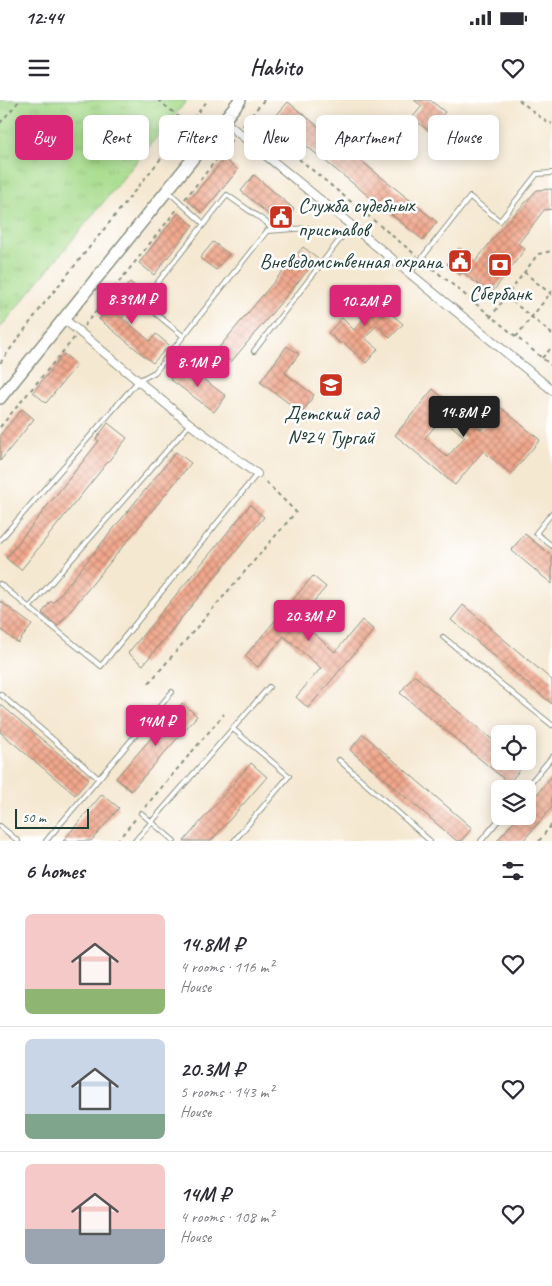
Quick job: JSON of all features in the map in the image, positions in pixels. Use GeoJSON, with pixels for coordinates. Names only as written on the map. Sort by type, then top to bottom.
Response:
{"type":"FeatureCollection","features":[{"type":"Feature","properties":{"kind":"street"},"geometry":{"type":"LineString","coordinates":[[229,115],[240,100]]}},
{"type":"Feature","properties":{"kind":"street"},"geometry":{"type":"LineString","coordinates":[[234,129],[552,390]]}},
{"type":"Feature","properties":{"kind":"street"},"geometry":{"type":"LineString","coordinates":[[0,398],[192,160]]}},
{"type":"Feature","properties":{"kind":"street"},"geometry":{"type":"LineString","coordinates":[[64,319],[190,424],[257,474]]}},
{"type":"Feature","properties":{"kind":"lane"},"geometry":{"type":"LineString","coordinates":[[410,273],[470,196],[500,221],[537,174],[552,173]]}},
{"type":"Feature","properties":{"kind":"lane"},"geometry":{"type":"LineString","coordinates":[[167,191],[182,202],[204,224]]}},
{"type":"Feature","properties":{"kind":"lane"},"geometry":{"type":"LineString","coordinates":[[183,336],[142,302],[227,194],[267,223],[271,230]]}},
{"type":"Feature","properties":{"kind":"lane"},"geometry":{"type":"LineString","coordinates":[[254,351],[352,226]]}},
{"type":"Feature","properties":{"kind":"lane"},"geometry":{"type":"LineString","coordinates":[[0,540],[138,381],[155,372],[267,230],[308,228]]}},
{"type":"Feature","properties":{"kind":"lane"},"geometry":{"type":"LineString","coordinates":[[29,608],[190,424]]}},
{"type":"Feature","properties":{"kind":"lane"},"geometry":{"type":"LineString","coordinates":[[0,584],[101,666],[257,474]]}},
{"type":"Feature","properties":{"kind":"lane"},"geometry":{"type":"LineString","coordinates":[[552,513],[536,533],[552,546]]}},
{"type":"Feature","properties":{"kind":"lane"},"geometry":{"type":"LineString","coordinates":[[443,637],[552,725]]}},
{"type":"Feature","properties":{"kind":"lane"},"geometry":{"type":"LineString","coordinates":[[135,841],[269,687]]}},
{"type":"Feature","properties":{"kind":"lane"},"geometry":{"type":"LineString","coordinates":[[46,841],[172,692]]}},
{"type":"Feature","properties":{"kind":"lane"},"geometry":{"type":"LineString","coordinates":[[0,694],[98,778]]}},
{"type":"Feature","properties":{"kind":"lane"},"geometry":{"type":"LineString","coordinates":[[233,729],[288,776],[234,841]]}},
{"type":"Feature","properties":{"kind":"lane"},"geometry":{"type":"LineString","coordinates":[[533,780],[552,757]]}},
{"type":"Feature","properties":{"kind":"lane"},"geometry":{"type":"LineString","coordinates":[[340,760],[430,841]]}},
{"type":"Feature","properties":{"kind":"lane"},"geometry":{"type":"LineString","coordinates":[[141,813],[174,841]]}},
{"type":"Feature","properties":{"kind":"lane"},"geometry":{"type":"LineString","coordinates":[[481,841],[494,825]]}},
{"type":"Feature","properties":{"kind":"lane"},"geometry":{"type":"LineString","coordinates":[[0,826],[18,841]]}},
{"type":"Feature","properties":{"kind":"path"},"geometry":{"type":"LineString","coordinates":[[0,123],[20,100]]}},
{"type":"Feature","properties":{"kind":"path"},"geometry":{"type":"LineString","coordinates":[[158,100],[177,115]]}},
{"type":"Feature","properties":{"kind":"path"},"geometry":{"type":"LineString","coordinates":[[197,115],[208,100]]}},
{"type":"Feature","properties":{"kind":"path"},"geometry":{"type":"LineString","coordinates":[[252,115],[264,100]]}},
{"type":"Feature","properties":{"kind":"path"},"geometry":{"type":"LineString","coordinates":[[519,100],[550,124],[552,123]]}},
{"type":"Feature","properties":{"kind":"path"},"geometry":{"type":"LineString","coordinates":[[0,427],[80,331],[244,124]]}},
{"type":"Feature","properties":{"kind":"path"},"geometry":{"type":"LineString","coordinates":[[0,363],[43,305],[161,160]]}},
{"type":"Feature","properties":{"kind":"path"},"geometry":{"type":"LineString","coordinates":[[300,160],[552,366]]}},
{"type":"Feature","properties":{"kind":"path"},"geometry":{"type":"LineString","coordinates":[[490,317],[538,254],[551,252]]}},
{"type":"Feature","properties":{"kind":"path"},"geometry":{"type":"LineString","coordinates":[[516,337],[551,293],[524,272]]}},
{"type":"Feature","properties":{"kind":"path"},"geometry":{"type":"LineString","coordinates":[[506,296],[552,334]]}},
{"type":"Feature","properties":{"kind":"path"},"geometry":{"type":"LineString","coordinates":[[542,358],[552,347]]}},
{"type":"Feature","properties":{"kind":"path"},"geometry":{"type":"LineString","coordinates":[[149,683],[296,512],[257,474]]}},
{"type":"Feature","properties":{"kind":"path"},"geometry":{"type":"LineString","coordinates":[[117,841],[224,714]]}},
{"type":"Feature","properties":{"kind":"path"},"geometry":{"type":"LineString","coordinates":[[538,841],[552,824]]}},
{"type":"Feature","properties":{"kind":"green space"},"geometry":{"type":"Polygon","coordinates":[[[0,100],[187,100],[175,115],[159,115],[159,134],[149,146],[149,115],[83,115],[83,160],[138,160],[0,328],[0,100]]]}},
{"type":"Feature","properties":{"kind":"building"},"geometry":{"type":"Polygon","coordinates":[[[414,100],[430,100],[445,112],[443,115],[428,115],[428,130],[418,123],[418,115],[414,115],[422,106],[414,100]]]}},
{"type":"Feature","properties":{"kind":"building"},"geometry":{"type":"Polygon","coordinates":[[[288,102],[304,115],[277,115],[288,102]]]}},
{"type":"Feature","properties":{"kind":"building"},"geometry":{"type":"Polygon","coordinates":[[[306,116],[316,125],[316,154],[306,146],[306,116]]]}},
{"type":"Feature","properties":{"kind":"building"},"geometry":{"type":"Polygon","coordinates":[[[223,160],[238,170],[202,213],[188,201],[223,160]]]}},
{"type":"Feature","properties":{"kind":"building"},"geometry":{"type":"Polygon","coordinates":[[[324,160],[360,160],[437,222],[423,240],[324,160]]]}},
{"type":"Feature","properties":{"kind":"building"},"geometry":{"type":"Polygon","coordinates":[[[254,175],[294,209],[281,225],[241,191],[254,175]]]}},
{"type":"Feature","properties":{"kind":"building"},"geometry":{"type":"Polygon","coordinates":[[[552,189],[552,209],[544,210],[518,244],[525,249],[491,294],[462,272],[460,275],[447,264],[458,249],[475,262],[500,230],[537,190],[552,189]]]}},
{"type":"Feature","properties":{"kind":"building"},"geometry":{"type":"Polygon","coordinates":[[[178,213],[193,225],[154,275],[139,263],[178,213]]]}},
{"type":"Feature","properties":{"kind":"building"},"geometry":{"type":"Polygon","coordinates":[[[213,242],[229,254],[216,270],[200,258],[213,242]]]}},
{"type":"Feature","properties":{"kind":"building"},"geometry":{"type":"Polygon","coordinates":[[[303,247],[318,258],[231,362],[217,350],[303,247]]]}},
{"type":"Feature","properties":{"kind":"building"},"geometry":{"type":"Polygon","coordinates":[[[130,282],[143,293],[122,318],[150,341],[156,334],[169,345],[153,363],[99,319],[130,282]]]}},
{"type":"Feature","properties":{"kind":"building"},"geometry":{"type":"Polygon","coordinates":[[[364,291],[403,324],[390,338],[377,325],[365,338],[378,349],[366,363],[343,342],[341,344],[328,333],[342,318],[354,330],[365,317],[351,305],[364,291]]]}},
{"type":"Feature","properties":{"kind":"building"},"geometry":{"type":"Polygon","coordinates":[[[287,346],[299,354],[285,373],[314,395],[302,413],[260,382],[287,346]]]}},
{"type":"Feature","properties":{"kind":"building"},"geometry":{"type":"Polygon","coordinates":[[[64,354],[77,365],[46,403],[33,392],[64,354]]]}},
{"type":"Feature","properties":{"kind":"building"},"geometry":{"type":"Polygon","coordinates":[[[182,363],[226,396],[214,412],[170,379],[182,363]]]}},
{"type":"Feature","properties":{"kind":"building"},"geometry":{"type":"Polygon","coordinates":[[[433,389],[481,430],[500,407],[540,440],[511,474],[483,451],[455,485],[395,435],[433,389]],[[442,418],[425,438],[447,457],[465,437],[442,418]]]}},
{"type":"Feature","properties":{"kind":"building"},"geometry":{"type":"Polygon","coordinates":[[[22,409],[34,419],[0,461],[0,435],[22,409]]]}},
{"type":"Feature","properties":{"kind":"building"},"geometry":{"type":"Polygon","coordinates":[[[108,423],[127,438],[21,570],[6,558],[99,441],[96,439],[108,423]]]}},
{"type":"Feature","properties":{"kind":"building"},"geometry":{"type":"Polygon","coordinates":[[[176,452],[191,463],[58,626],[42,613],[51,601],[53,603],[176,452]]]}},
{"type":"Feature","properties":{"kind":"building"},"geometry":{"type":"Polygon","coordinates":[[[250,505],[264,517],[143,665],[128,653],[250,505]]]}},
{"type":"Feature","properties":{"kind":"building"},"geometry":{"type":"Polygon","coordinates":[[[525,534],[552,556],[552,584],[511,550],[525,534]]]}},
{"type":"Feature","properties":{"kind":"building"},"geometry":{"type":"Polygon","coordinates":[[[313,576],[326,587],[298,620],[335,652],[362,620],[374,630],[308,708],[296,697],[321,668],[284,636],[258,667],[245,656],[313,576]]]}},
{"type":"Feature","properties":{"kind":"building"},"geometry":{"type":"Polygon","coordinates":[[[0,601],[32,625],[18,643],[0,629],[0,601]]]}},
{"type":"Feature","properties":{"kind":"building"},"geometry":{"type":"Polygon","coordinates":[[[463,605],[552,680],[552,704],[451,620],[463,605]]]}},
{"type":"Feature","properties":{"kind":"building"},"geometry":{"type":"Polygon","coordinates":[[[414,675],[491,739],[491,768],[400,693],[414,675]]]}},
{"type":"Feature","properties":{"kind":"building"},"geometry":{"type":"Polygon","coordinates":[[[182,703],[197,716],[131,791],[116,778],[182,703]]]}},
{"type":"Feature","properties":{"kind":"building"},"geometry":{"type":"Polygon","coordinates":[[[0,704],[89,779],[75,795],[0,732],[0,704]]]}},
{"type":"Feature","properties":{"kind":"building"},"geometry":{"type":"Polygon","coordinates":[[[363,734],[472,828],[461,841],[457,841],[350,750],[363,734]]]}},
{"type":"Feature","properties":{"kind":"building"},"geometry":{"type":"Polygon","coordinates":[[[251,763],[267,777],[211,841],[184,841],[251,763]]]}},
{"type":"Feature","properties":{"kind":"building"},"geometry":{"type":"Polygon","coordinates":[[[493,770],[520,770],[511,780],[505,780],[493,770]]]}},
{"type":"Feature","properties":{"kind":"building"},"geometry":{"type":"Polygon","coordinates":[[[552,776],[552,807],[523,841],[497,841],[510,825],[536,825],[536,795],[552,776]]]}},
{"type":"Feature","properties":{"kind":"building"},"geometry":{"type":"Polygon","coordinates":[[[102,794],[119,808],[91,841],[63,841],[102,794]]]}},
{"type":"Feature","properties":{"kind":"place","name":"Служба судебных приставов"},"geometry":{"type":"Point","coordinates":[281,217]}},
{"type":"Feature","properties":{"kind":"place","name":"Вневедомственная охрана"},"geometry":{"type":"Point","coordinates":[460,261]}},
{"type":"Feature","properties":{"kind":"place","name":"Сбербанк"},"geometry":{"type":"Point","coordinates":[500,265]}},
{"type":"Feature","properties":{"kind":"place","name":"Детский сад №24 Тургай"},"geometry":{"type":"Point","coordinates":[331,385]}}]}
